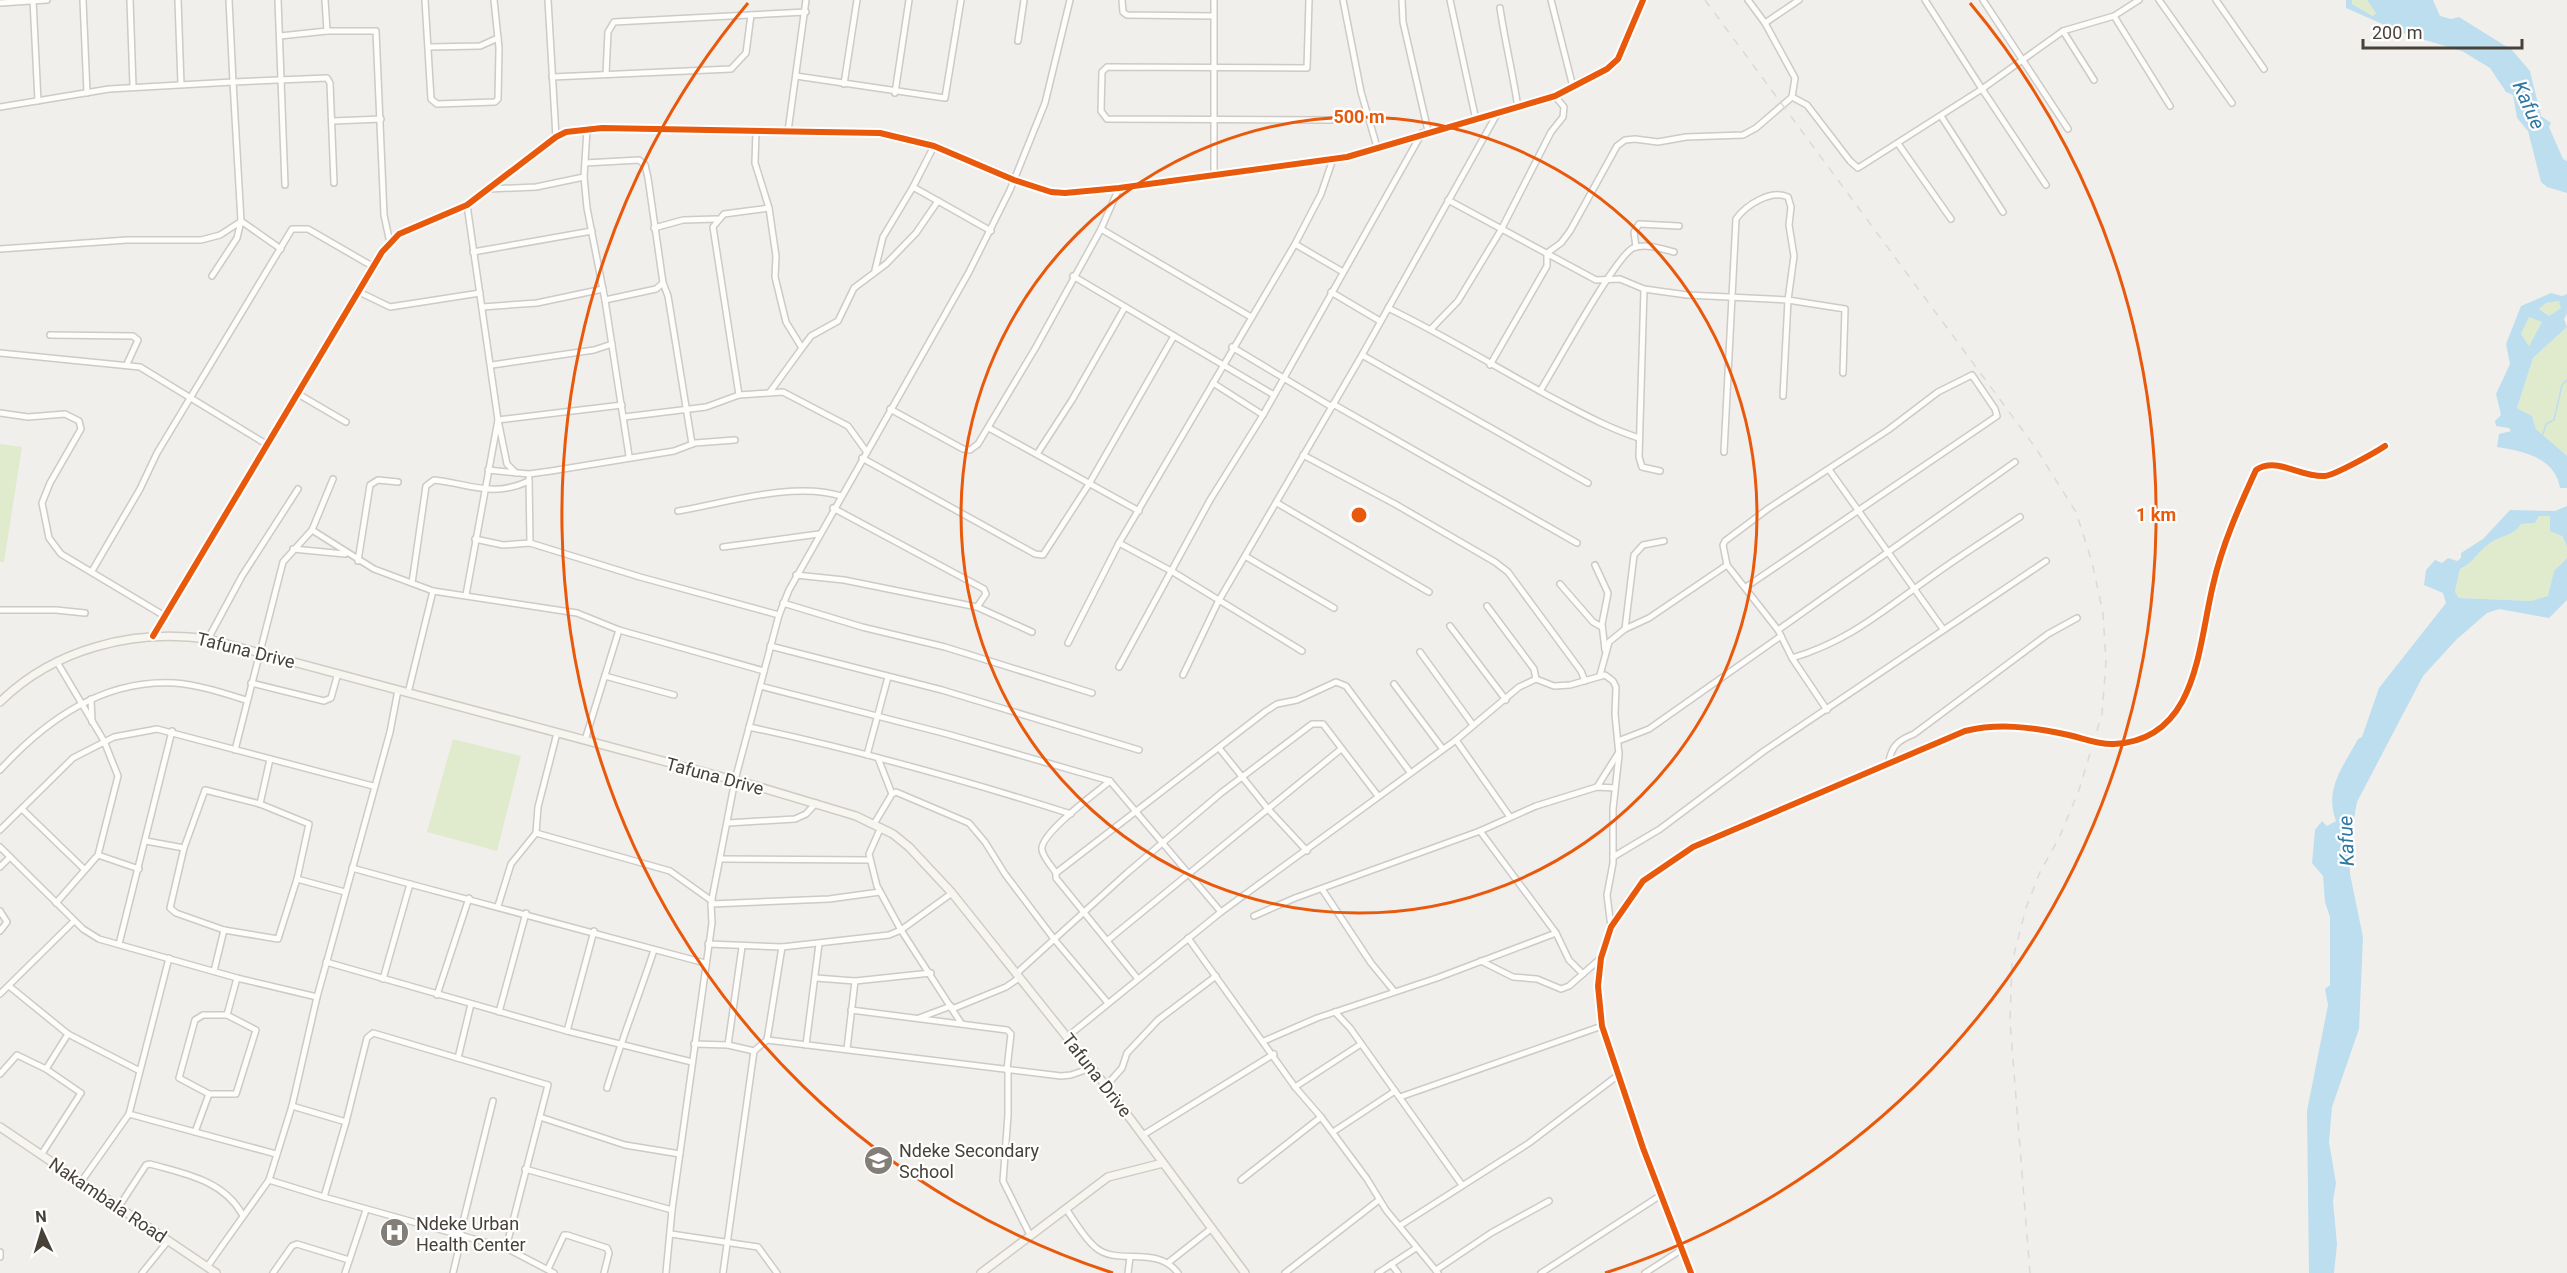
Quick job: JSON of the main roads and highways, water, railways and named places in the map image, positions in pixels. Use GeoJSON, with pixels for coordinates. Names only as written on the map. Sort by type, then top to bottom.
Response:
{"type":"FeatureCollection","features":[{"type":"Feature","properties":{"kind":"main road","name":"Tafuna Drive"},"geometry":{"type":"LineString","coordinates":[[1,699],[30,677],[57,662],[114,642],[153,636],[208,639],[735,780],[816,803],[878,826],[909,847],[952,893],[1106,1086],[1245,1273]]}},
{"type":"Feature","properties":{"kind":"main road","name":"Nakambala Road"},"geometry":{"type":"LineString","coordinates":[[0,1127],[216,1273]]}},
{"type":"Feature","properties":{"kind":"main road"},"geometry":{"type":"LineString","coordinates":[[981,1273],[1108,1177],[1163,1163]]}},
{"type":"Feature","properties":{"kind":"water","name":"Kafue"},"geometry":{"type":"Polygon","coordinates":[[[2346,0],[2352,0],[2352,4],[2373,16],[2376,13],[2367,0],[2433,0],[2440,16],[2451,19],[2459,17],[2512,50],[2530,71],[2541,116],[2551,123],[2549,127],[2563,159],[2567,161],[2567,193],[2547,187],[2541,182],[2528,131],[2517,118],[2513,95],[2506,92],[2490,68],[2462,51],[2405,34],[2346,8],[2346,0]]]}},
{"type":"Feature","properties":{"kind":"water"},"geometry":{"type":"Polygon","coordinates":[[[2551,293],[2562,296],[2567,294],[2567,314],[2564,319],[2567,327],[2533,358],[2517,408],[2532,416],[2536,429],[2567,456],[2567,488],[2560,488],[2552,470],[2537,458],[2497,447],[2499,434],[2511,431],[2509,428],[2496,426],[2495,421],[2501,415],[2496,394],[2510,364],[2506,344],[2521,306],[2551,293]],[[2559,301],[2546,303],[2539,309],[2549,316],[2561,308],[2559,301]],[[2529,317],[2521,334],[2529,346],[2542,322],[2529,317]]]}},
{"type":"Feature","properties":{"kind":"water","name":"Kafue"},"geometry":{"type":"Polygon","coordinates":[[[2567,506],[2567,546],[2562,536],[2550,531],[2550,516],[2539,516],[2535,523],[2521,524],[2510,534],[2493,541],[2470,563],[2460,569],[2455,592],[2459,598],[2531,601],[2548,596],[2554,571],[2567,558],[2567,600],[2549,618],[2499,609],[2487,613],[2457,639],[2423,676],[2357,802],[2349,847],[2350,874],[2363,937],[2359,1029],[2332,1107],[2329,1142],[2336,1183],[2333,1201],[2337,1244],[2334,1273],[2309,1273],[2307,1111],[2328,1005],[2325,989],[2330,985],[2330,917],[2325,902],[2323,876],[2312,863],[2315,830],[2322,821],[2327,826],[2336,821],[2332,799],[2337,778],[2358,739],[2362,737],[2379,688],[2446,603],[2443,593],[2424,585],[2426,570],[2435,560],[2442,563],[2448,558],[2457,561],[2461,558],[2461,553],[2483,539],[2510,510],[2555,511],[2567,506]]]}},
{"type":"Feature","properties":{"kind":"waterway"},"geometry":{"type":"LineString","coordinates":[[2543,434],[2546,424],[2554,420],[2562,385],[2567,380]]}},
{"type":"Feature","properties":{"kind":"railway"},"geometry":{"type":"LineString","coordinates":[[1705,0],[2035,447],[2076,512],[2092,562],[2103,613],[2106,662],[2102,714],[2079,790],[2059,838],[2040,872],[2026,908],[2012,962],[2010,1022],[2030,1273]]}},
{"type":"Feature","properties":{"kind":"place","name":"Ndeke Secondary School"},"geometry":{"type":"Point","coordinates":[878,1160]}},
{"type":"Feature","properties":{"kind":"place","name":"Ndeke Urban Health Center"},"geometry":{"type":"Point","coordinates":[395,1233]}}]}
